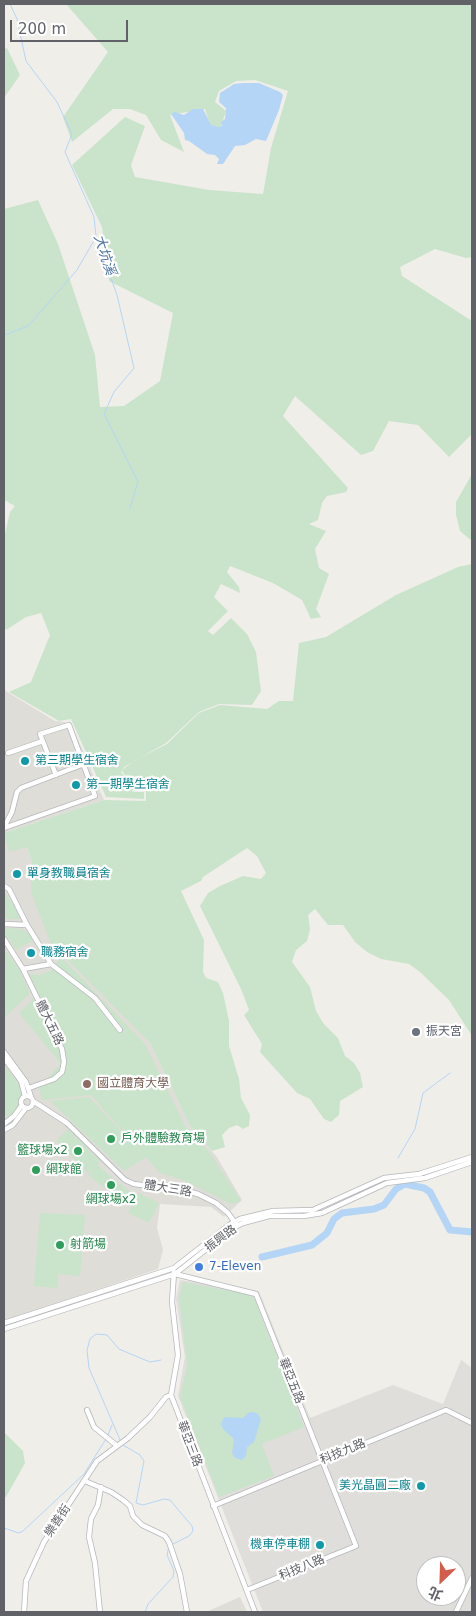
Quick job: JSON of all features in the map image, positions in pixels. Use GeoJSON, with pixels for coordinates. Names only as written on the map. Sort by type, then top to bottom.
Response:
{"type":"FeatureCollection","features":[{"type":"Feature","properties":{"kind":"street"},"geometry":{"type":"LineString","coordinates":[[4,828],[95,796],[69,725],[40,734],[56,775]]}},
{"type":"Feature","properties":{"kind":"street"},"geometry":{"type":"LineString","coordinates":[[8,753],[43,741]]}},
{"type":"Feature","properties":{"kind":"street"},"geometry":{"type":"LineString","coordinates":[[4,828],[12,812],[17,792],[21,788],[84,764]]}},
{"type":"Feature","properties":{"kind":"street"},"geometry":{"type":"LineString","coordinates":[[4,886],[9,889],[27,925],[51,964],[95,998],[120,1030]]}},
{"type":"Feature","properties":{"kind":"street"},"geometry":{"type":"LineString","coordinates":[[4,924],[27,925]]}},
{"type":"Feature","properties":{"kind":"street","name":"體大五路"},"geometry":{"type":"LineString","coordinates":[[4,939],[23,970],[62,1049],[64,1062],[62,1072],[54,1079],[29,1088]]}},
{"type":"Feature","properties":{"kind":"street"},"geometry":{"type":"LineString","coordinates":[[23,970],[51,964]]}},
{"type":"Feature","properties":{"kind":"street"},"geometry":{"type":"LineString","coordinates":[[4,1052],[29,1088],[32,1106],[24,1106],[4,1124]]}},
{"type":"Feature","properties":{"kind":"street"},"geometry":{"type":"LineString","coordinates":[[4,1058],[30,1098]]}},
{"type":"Feature","properties":{"kind":"street"},"geometry":{"type":"LineString","coordinates":[[4,1130],[13,1125],[24,1106],[22,1101],[30,1098]]}},
{"type":"Feature","properties":{"kind":"street","name":"體大三路"},"geometry":{"type":"LineString","coordinates":[[30,1098],[67,1122],[126,1180],[134,1184],[198,1194],[216,1203],[236,1224]]}},
{"type":"Feature","properties":{"kind":"street","name":"振興路"},"geometry":{"type":"LineString","coordinates":[[4,1323],[174,1268],[236,1224],[273,1211],[313,1210],[384,1178],[419,1174],[472,1156]]}},
{"type":"Feature","properties":{"kind":"street","name":"振興路"},"geometry":{"type":"LineString","coordinates":[[4,1329],[174,1274],[236,1224],[269,1216],[322,1214],[386,1183],[426,1178],[472,1162]]}},
{"type":"Feature","properties":{"kind":"street"},"geometry":{"type":"LineString","coordinates":[[171,1395],[178,1364],[172,1302],[174,1268]]}},
{"type":"Feature","properties":{"kind":"street","name":"華亞五路"},"geometry":{"type":"LineString","coordinates":[[174,1274],[256,1294],[356,1546]]}},
{"type":"Feature","properties":{"kind":"street","name":"樂善街"},"geometry":{"type":"LineString","coordinates":[[24,1612],[24,1590],[31,1569],[44,1542],[97,1461],[150,1417],[166,1397],[171,1395]]}},
{"type":"Feature","properties":{"kind":"street","name":"華亞三路"},"geometry":{"type":"LineString","coordinates":[[171,1395],[255,1612]]}},
{"type":"Feature","properties":{"kind":"street"},"geometry":{"type":"LineString","coordinates":[[87,1410],[94,1427],[117,1444]]}},
{"type":"Feature","properties":{"kind":"street","name":"科技九路"},"geometry":{"type":"LineString","coordinates":[[213,1506],[446,1410],[472,1423]]}},
{"type":"Feature","properties":{"kind":"street"},"geometry":{"type":"LineString","coordinates":[[85,1481],[101,1487],[130,1506],[132,1516],[142,1525],[165,1536],[169,1542],[180,1574],[187,1612]]}},
{"type":"Feature","properties":{"kind":"street"},"geometry":{"type":"LineString","coordinates":[[100,1612],[95,1563],[89,1537],[101,1487]]}},
{"type":"Feature","properties":{"kind":"street","name":"科技八路"},"geometry":{"type":"LineString","coordinates":[[247,1590],[356,1546]]}},
{"type":"Feature","properties":{"kind":"street"},"geometry":{"type":"LineString","coordinates":[[456,1612],[472,1578]]}},
{"type":"Feature","properties":{"kind":"shaded area"},"geometry":{"type":"Polygon","coordinates":[[[4,690],[55,721],[71,723],[104,800],[4,833],[4,690]]]}},
{"type":"Feature","properties":{"kind":"shaded area","name":"國立體育大學"},"geometry":{"type":"Polygon","coordinates":[[[4,833],[27,847],[35,872],[31,879],[129,1020],[150,1043],[190,1126],[217,1157],[242,1200],[224,1217],[211,1207],[160,1204],[157,1228],[163,1250],[158,1269],[4,1321],[4,833]]]}},
{"type":"Feature","properties":{"kind":"shaded area"},"geometry":{"type":"Polygon","coordinates":[[[180,1280],[259,1291],[310,1418],[393,1385],[443,1404],[461,1360],[472,1368],[472,1612],[263,1612],[178,1396],[185,1357],[176,1299],[180,1280]]]}},
{"type":"Feature","properties":{"kind":"shaded area"},"geometry":{"type":"Polygon","coordinates":[[[240,1597],[247,1612],[206,1612],[240,1597]]]}},
{"type":"Feature","properties":{"kind":"green space"},"geometry":{"type":"Polygon","coordinates":[[[66,4],[472,4],[472,257],[466,258],[435,249],[400,267],[402,276],[472,321],[472,434],[449,457],[418,425],[389,421],[373,451],[361,455],[295,396],[283,416],[348,488],[346,492],[327,496],[322,503],[318,520],[309,524],[326,531],[315,549],[319,568],[329,574],[316,609],[321,617],[311,619],[302,600],[273,583],[230,566],[227,572],[239,587],[240,593],[221,584],[214,597],[228,611],[208,631],[213,635],[231,618],[247,634],[256,652],[261,691],[252,705],[219,704],[199,712],[166,743],[124,767],[121,772],[133,792],[144,792],[144,799],[106,797],[71,719],[59,721],[9,692],[31,682],[50,635],[41,613],[26,617],[6,630],[4,625],[4,538],[10,512],[15,506],[4,500],[4,209],[38,200],[58,244],[95,355],[100,407],[124,406],[160,381],[173,313],[109,281],[102,227],[72,165],[125,117],[145,126],[131,165],[135,177],[209,190],[263,194],[271,148],[288,91],[255,80],[236,81],[219,91],[215,102],[226,111],[220,129],[210,125],[205,109],[170,115],[184,152],[161,140],[146,115],[130,109],[113,109],[72,142],[63,117],[108,52],[66,4]]]}},
{"type":"Feature","properties":{"kind":"green space"},"geometry":{"type":"Polygon","coordinates":[[[7,48],[20,75],[4,98],[4,49],[7,48]]]}},
{"type":"Feature","properties":{"kind":"green space"},"geometry":{"type":"Polygon","coordinates":[[[472,474],[472,541],[460,531],[456,515],[456,502],[472,474]]]}},
{"type":"Feature","properties":{"kind":"green space"},"geometry":{"type":"Polygon","coordinates":[[[472,564],[472,1036],[449,1000],[420,972],[409,964],[381,959],[367,952],[355,942],[343,925],[328,925],[315,909],[308,915],[310,929],[307,941],[296,950],[292,962],[310,987],[316,1011],[323,1023],[338,1038],[345,1056],[354,1063],[360,1073],[363,1087],[340,1101],[339,1115],[331,1122],[324,1119],[310,1099],[297,1093],[260,1052],[262,1044],[244,1015],[249,1010],[241,989],[200,906],[208,893],[220,886],[243,876],[261,879],[266,873],[257,856],[247,848],[203,877],[201,881],[181,891],[204,940],[203,972],[206,978],[218,982],[223,993],[229,1021],[229,1046],[239,1079],[241,1098],[250,1115],[249,1126],[243,1129],[237,1125],[229,1128],[222,1135],[225,1147],[212,1151],[190,1126],[150,1043],[50,942],[31,892],[31,879],[35,872],[27,847],[9,852],[4,833],[104,800],[146,801],[146,790],[133,791],[122,770],[134,761],[167,744],[199,713],[220,705],[267,709],[279,701],[293,701],[299,643],[326,637],[396,595],[458,567],[472,564]]]}},
{"type":"Feature","properties":{"kind":"green space"},"geometry":{"type":"Polygon","coordinates":[[[4,891],[20,915],[20,919],[4,919],[4,891]]]}},
{"type":"Feature","properties":{"kind":"green space"},"geometry":{"type":"Polygon","coordinates":[[[4,928],[22,929],[29,933],[33,940],[16,950],[4,933],[4,928]]]}},
{"type":"Feature","properties":{"kind":"green space"},"geometry":{"type":"Polygon","coordinates":[[[4,948],[19,969],[30,993],[4,1018],[4,948]]]}},
{"type":"Feature","properties":{"kind":"green space"},"geometry":{"type":"Polygon","coordinates":[[[61,957],[145,1044],[185,1126],[210,1153],[241,1201],[231,1204],[183,1180],[160,1173],[146,1157],[124,1171],[50,1101],[89,1097],[142,1154],[91,1095],[42,1100],[39,1087],[61,1064],[19,1013],[38,994],[29,974],[39,975],[50,971],[61,957]]]}},
{"type":"Feature","properties":{"kind":"green space"},"geometry":{"type":"Polygon","coordinates":[[[4,1064],[23,1090],[21,1103],[11,1117],[4,1120],[4,1064]]]}},
{"type":"Feature","properties":{"kind":"green space"},"geometry":{"type":"Polygon","coordinates":[[[68,1129],[100,1161],[97,1165],[134,1195],[126,1205],[88,1175],[96,1166],[88,1173],[56,1141],[68,1129]]]}},
{"type":"Feature","properties":{"kind":"green space","name":"網球場x2"},"geometry":{"type":"Polygon","coordinates":[[[138,1193],[159,1203],[149,1223],[128,1213],[138,1193]]]}},
{"type":"Feature","properties":{"kind":"green space","name":"射箭場"},"geometry":{"type":"Polygon","coordinates":[[[40,1213],[85,1215],[80,1276],[58,1274],[57,1288],[34,1286],[40,1213]]]}},
{"type":"Feature","properties":{"kind":"green space"},"geometry":{"type":"Polygon","coordinates":[[[183,1282],[251,1295],[254,1298],[304,1427],[262,1444],[274,1476],[219,1497],[180,1397],[187,1366],[179,1297],[183,1282]]]}},
{"type":"Feature","properties":{"kind":"green space"},"geometry":{"type":"Polygon","coordinates":[[[4,1432],[23,1451],[25,1463],[6,1497],[4,1497],[4,1432]]]}},
{"type":"Feature","properties":{"kind":"water"},"geometry":{"type":"Polygon","coordinates":[[[259,83],[280,92],[283,95],[279,110],[266,141],[256,139],[245,145],[235,146],[223,164],[217,164],[219,159],[215,155],[207,154],[185,140],[184,133],[171,114],[175,112],[184,115],[193,109],[203,109],[211,125],[222,126],[221,122],[225,119],[226,108],[219,102],[220,93],[234,84],[259,83]]]}},
{"type":"Feature","properties":{"kind":"water"},"geometry":{"type":"Polygon","coordinates":[[[248,1413],[258,1414],[261,1419],[254,1442],[247,1447],[246,1456],[242,1460],[235,1458],[232,1453],[234,1439],[224,1430],[221,1425],[222,1421],[225,1417],[243,1418],[248,1413]]]}},
{"type":"Feature","properties":{"kind":"waterway","name":"大坑溪"},"geometry":{"type":"LineString","coordinates":[[10,4],[17,19],[26,61],[57,102],[72,134],[65,152],[94,217],[96,237],[117,295],[134,368],[114,392],[104,414],[138,482],[130,508]]}},
{"type":"Feature","properties":{"kind":"waterway"},"geometry":{"type":"LineString","coordinates":[[5,335],[28,326],[77,270],[96,237]]}},
{"type":"Feature","properties":{"kind":"waterway"},"geometry":{"type":"LineString","coordinates":[[398,1158],[415,1129],[423,1093],[450,1073]]}},
{"type":"Feature","properties":{"kind":"waterway"},"geometry":{"type":"LineString","coordinates":[[262,1257],[312,1245],[327,1233],[334,1219],[342,1213],[374,1209],[384,1205],[396,1189],[405,1184],[424,1188],[430,1192],[450,1230],[472,1232]]}},
{"type":"Feature","properties":{"kind":"waterway"},"geometry":{"type":"LineString","coordinates":[[121,1442],[89,1368],[87,1350],[90,1339],[96,1334],[107,1335],[119,1349],[150,1362],[161,1360]]}},
{"type":"Feature","properties":{"kind":"waterway"},"geometry":{"type":"LineString","coordinates":[[108,1435],[112,1425]]}},
{"type":"Feature","properties":{"kind":"waterway"},"geometry":{"type":"LineString","coordinates":[[4,1528],[19,1533],[23,1531],[84,1474],[106,1439]]}},
{"type":"Feature","properties":{"kind":"waterway"},"geometry":{"type":"LineString","coordinates":[[123,1445],[140,1455],[144,1461],[136,1503],[143,1505],[164,1499],[170,1500],[192,1526],[193,1531],[189,1536],[173,1544]]}},
{"type":"Feature","properties":{"kind":"waterway"},"geometry":{"type":"LineString","coordinates":[[145,1612],[148,1604],[173,1577],[174,1571],[167,1555],[169,1546]]}},
{"type":"Feature","properties":{"kind":"place","name":"第三期學生宿舍"},"geometry":{"type":"Point","coordinates":[25,761]}},
{"type":"Feature","properties":{"kind":"place","name":"第一期學生宿舍"},"geometry":{"type":"Point","coordinates":[76,785]}},
{"type":"Feature","properties":{"kind":"place","name":"單身教職員宿舍"},"geometry":{"type":"Point","coordinates":[17,874]}},
{"type":"Feature","properties":{"kind":"place","name":"職務宿舍"},"geometry":{"type":"Point","coordinates":[31,953]}},
{"type":"Feature","properties":{"kind":"place","name":"振天宮"},"geometry":{"type":"Point","coordinates":[416,1032]}},
{"type":"Feature","properties":{"kind":"place","name":"國立體育大學"},"geometry":{"type":"Point","coordinates":[87,1084]}},
{"type":"Feature","properties":{"kind":"place","name":"戶外體驗教育場"},"geometry":{"type":"Point","coordinates":[111,1139]}},
{"type":"Feature","properties":{"kind":"place","name":"籃球場x2"},"geometry":{"type":"Point","coordinates":[78,1151]}},
{"type":"Feature","properties":{"kind":"place","name":"網球館"},"geometry":{"type":"Point","coordinates":[36,1170]}},
{"type":"Feature","properties":{"kind":"place","name":"網球場x2"},"geometry":{"type":"Point","coordinates":[111,1185]}},
{"type":"Feature","properties":{"kind":"place","name":"射箭場"},"geometry":{"type":"Point","coordinates":[60,1245]}},
{"type":"Feature","properties":{"kind":"place","name":"7-Eleven"},"geometry":{"type":"Point","coordinates":[199,1267]}},
{"type":"Feature","properties":{"kind":"place","name":"美光晶圓二廠"},"geometry":{"type":"Point","coordinates":[421,1486]}},
{"type":"Feature","properties":{"kind":"place","name":"機車停車棚"},"geometry":{"type":"Point","coordinates":[320,1545]}}]}
